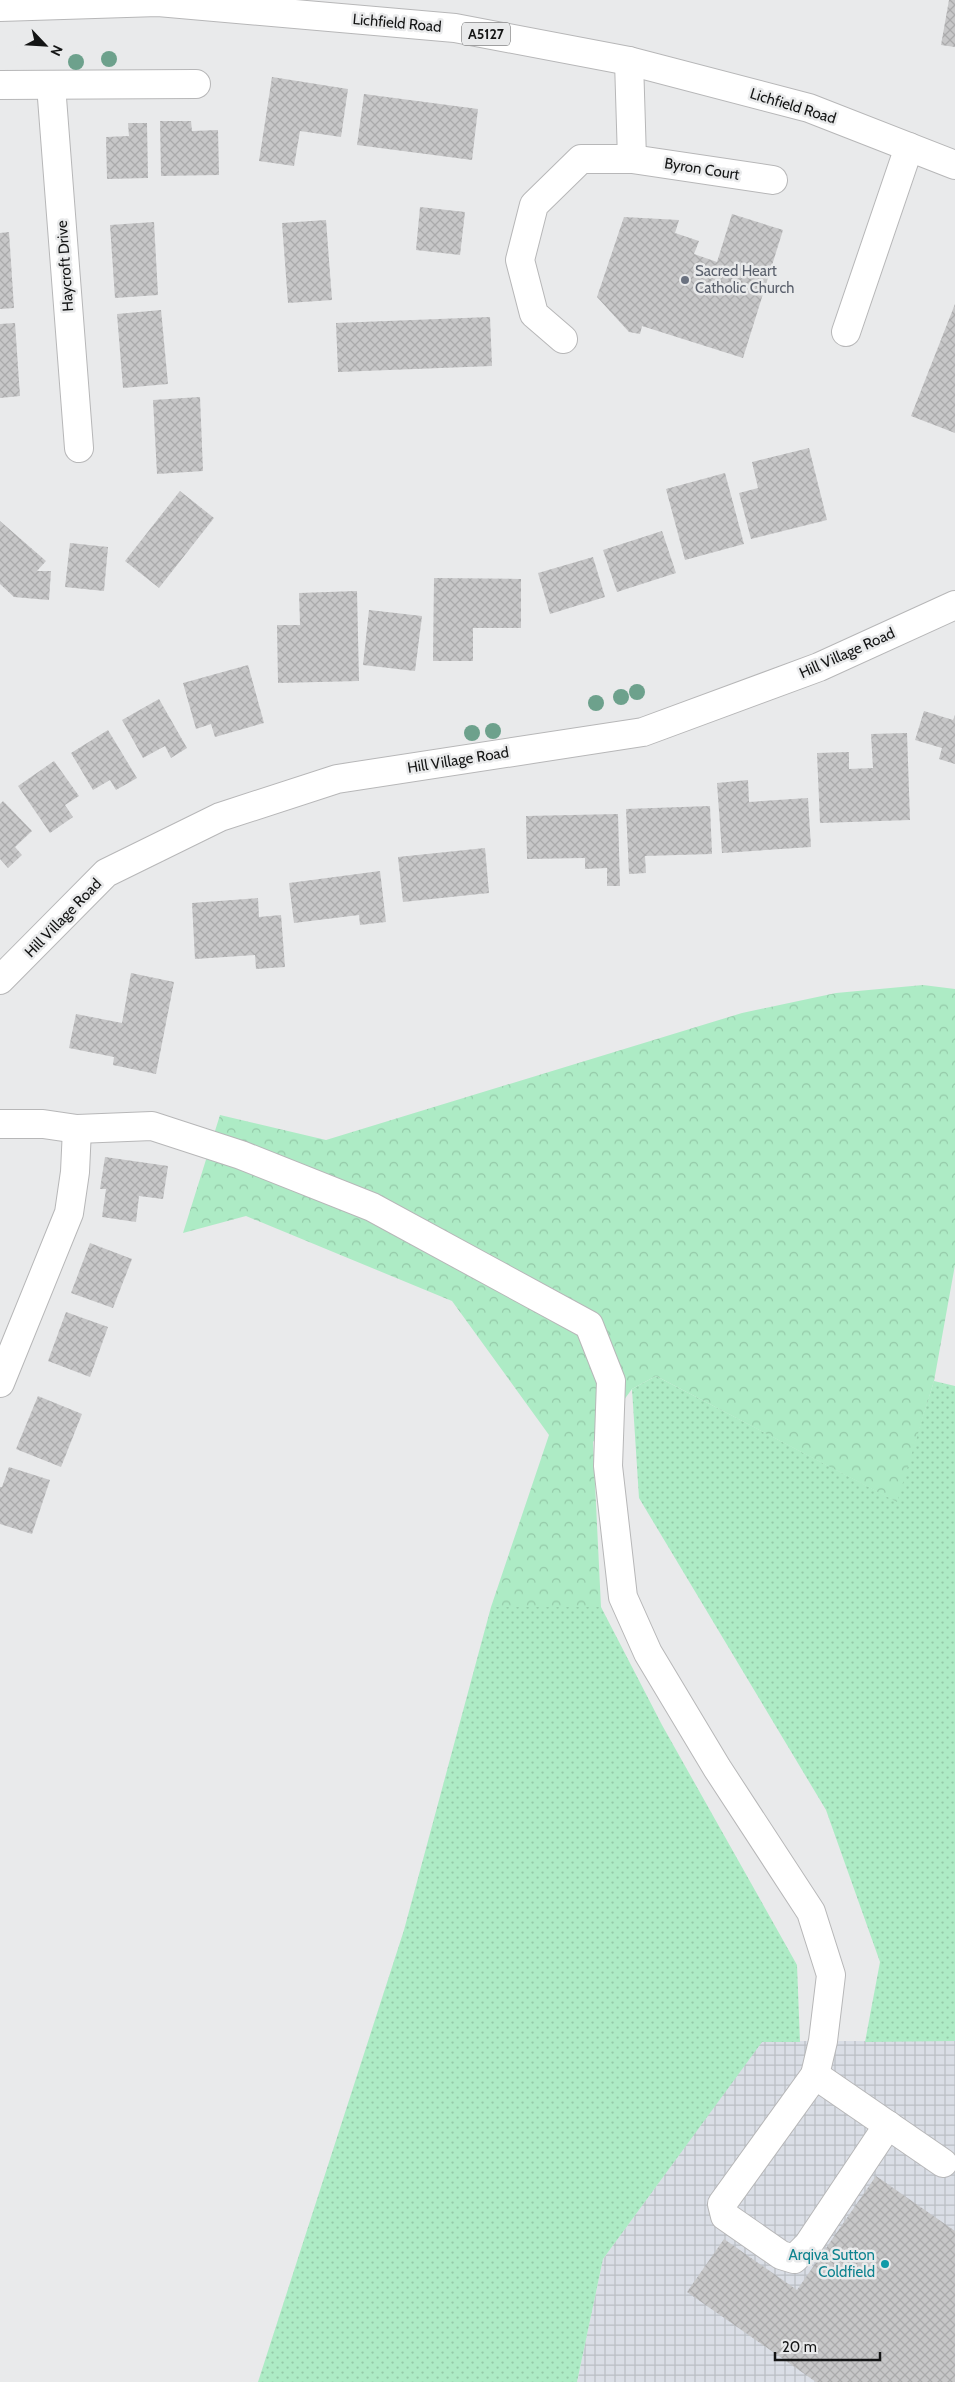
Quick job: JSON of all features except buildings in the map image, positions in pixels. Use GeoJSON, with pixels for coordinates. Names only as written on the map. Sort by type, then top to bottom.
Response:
{"type":"FeatureCollection","features":[{"type":"Feature","properties":{"kind":"street","name":"Lichfield Road"},"geometry":{"type":"LineString","coordinates":[[0,7],[158,2],[221,3],[454,28],[629,61],[809,108],[955,165]]}},
{"type":"Feature","properties":{"kind":"street"},"geometry":{"type":"LineString","coordinates":[[629,61],[632,159]]}},
{"type":"Feature","properties":{"kind":"street"},"geometry":{"type":"LineString","coordinates":[[0,85],[196,84]]}},
{"type":"Feature","properties":{"kind":"street","name":"Haycroft Drive"},"geometry":{"type":"LineString","coordinates":[[51,85],[78,448]]}},
{"type":"Feature","properties":{"kind":"street"},"geometry":{"type":"LineString","coordinates":[[846,332],[910,147]]}},
{"type":"Feature","properties":{"kind":"street","name":"Byron Court"},"geometry":{"type":"LineString","coordinates":[[563,339],[534,314],[520,260],[534,206],[581,159],[632,159],[773,180]]}},
{"type":"Feature","properties":{"kind":"street","name":"Hill Village Road"},"geometry":{"type":"LineString","coordinates":[[0,980],[106,873],[220,817],[337,779],[643,732],[819,667],[955,605]]}},
{"type":"Feature","properties":{"kind":"street"},"geometry":{"type":"LineString","coordinates":[[0,1124],[43,1124],[77,1129],[152,1126],[241,1155],[372,1207],[589,1325],[611,1381],[608,1466],[623,1597],[653,1661],[716,1768],[811,1912],[831,1974],[823,2041],[815,2075],[722,2204],[725,2216],[781,2255],[794,2259],[808,2246],[888,2125]]}},
{"type":"Feature","properties":{"kind":"street"},"geometry":{"type":"LineString","coordinates":[[0,1383],[69,1212],[75,1172],[77,1129]]}},
{"type":"Feature","properties":{"kind":"street"},"geometry":{"type":"LineString","coordinates":[[815,2075],[943,2163]]}},
{"type":"Feature","properties":{"kind":"shaded area"},"geometry":{"type":"Polygon","coordinates":[[[762,2041],[955,2041],[955,2382],[577,2382],[603,2259],[762,2041]]]}},
{"type":"Feature","properties":{"kind":"green space"},"geometry":{"type":"Polygon","coordinates":[[[923,985],[955,989],[955,1265],[934,1381],[897,1502],[656,1376],[632,1389],[593,1442],[601,1607],[491,1607],[549,1435],[452,1301],[246,1216],[183,1233],[220,1115],[326,1140],[742,1013],[836,993],[923,985]]]}},
{"type":"Feature","properties":{"kind":"green space"},"geometry":{"type":"Polygon","coordinates":[[[656,1376],[896,1501],[934,1381],[955,1386],[955,2041],[865,2042],[880,1962],[826,1810],[639,1498],[632,1389],[656,1376]]]}},
{"type":"Feature","properties":{"kind":"green space"},"geometry":{"type":"Polygon","coordinates":[[[491,1607],[601,1607],[662,1725],[797,1965],[800,2042],[762,2042],[603,2259],[577,2382],[258,2382],[404,1930],[491,1607]]]}},
{"type":"Feature","properties":{"kind":"place","name":"Sacred Heart Catholic Church"},"geometry":{"type":"Point","coordinates":[685,280]}},
{"type":"Feature","properties":{"kind":"place","name":"Arqiva Sutton Coldfield"},"geometry":{"type":"Point","coordinates":[885,2264]}}]}
